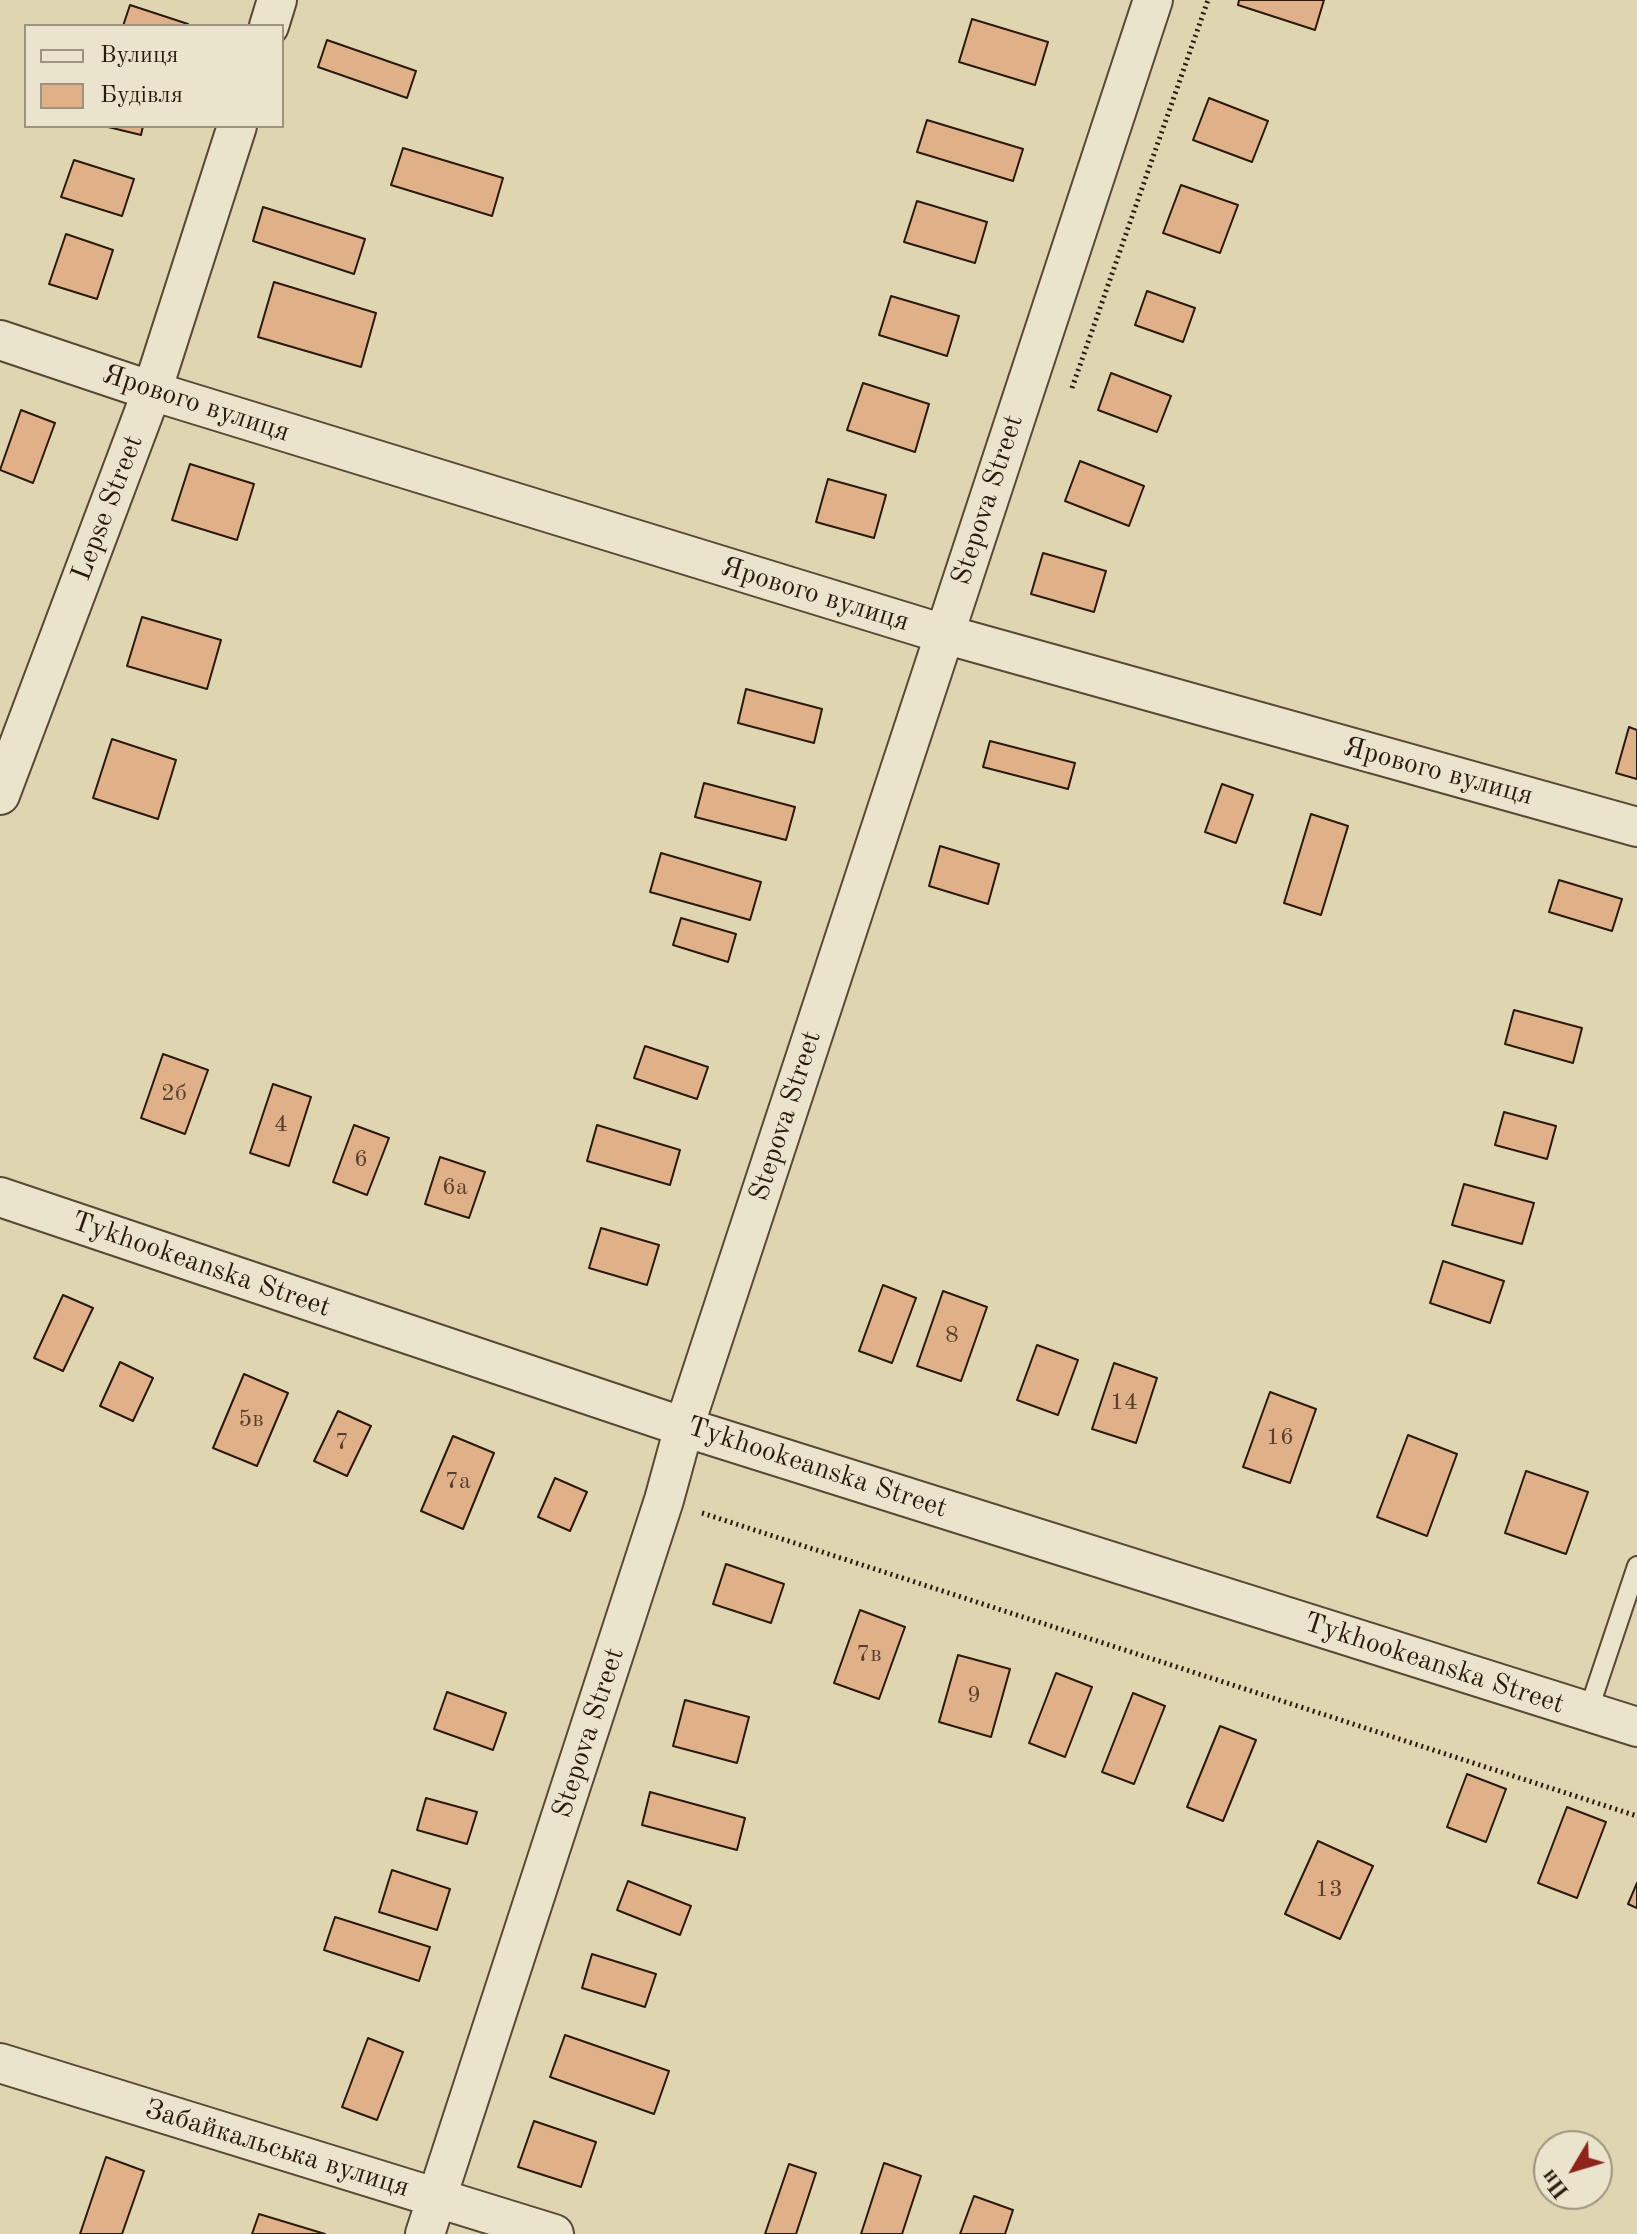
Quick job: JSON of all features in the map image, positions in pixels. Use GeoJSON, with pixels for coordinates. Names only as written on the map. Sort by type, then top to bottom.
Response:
{"type":"FeatureCollection","features":[{"type":"Feature","properties":{"kind":"street"},"geometry":{"type":"LineString","coordinates":[[270,24],[277,0]]}},
{"type":"Feature","properties":{"kind":"street","name":"Stepova Street"},"geometry":{"type":"LineString","coordinates":[[425,2234],[664,1500],[684,1427],[1153,0]]}},
{"type":"Feature","properties":{"kind":"street","name":"Lepse Street"},"geometry":{"type":"LineString","coordinates":[[0,795],[152,391],[236,128]]}},
{"type":"Feature","properties":{"kind":"street","name":"Ярового вулиця"},"geometry":{"type":"LineString","coordinates":[[0,340],[152,391],[944,634],[1637,827]]}},
{"type":"Feature","properties":{"kind":"street","name":"Tykhookeanska Street"},"geometry":{"type":"LineString","coordinates":[[0,1197],[684,1427],[1637,1727]]}},
{"type":"Feature","properties":{"kind":"street","name":"Забайкальська вулиця"},"geometry":{"type":"LineString","coordinates":[[0,2063],[554,2234]]}},
{"type":"Feature","properties":{"kind":"lane"},"geometry":{"type":"LineString","coordinates":[[1588,1712],[1637,1566]]}},
{"type":"Feature","properties":{"kind":"path"},"geometry":{"type":"LineString","coordinates":[[1071,390],[1208,0]]}},
{"type":"Feature","properties":{"kind":"path"},"geometry":{"type":"LineString","coordinates":[[664,1500],[1637,1816]]}},
{"type":"Feature","properties":{"kind":"building"},"geometry":{"type":"Polygon","coordinates":[[[1239,0],[1324,0],[1315,30],[1238,5],[1239,0]]]}},
{"type":"Feature","properties":{"kind":"building"},"geometry":{"type":"Polygon","coordinates":[[[130,5],[188,24],[124,24],[130,5]]]}},
{"type":"Feature","properties":{"kind":"building"},"geometry":{"type":"Polygon","coordinates":[[[972,19],[1048,42],[1035,85],[959,62],[972,19]]]}},
{"type":"Feature","properties":{"kind":"building"},"geometry":{"type":"Polygon","coordinates":[[[327,40],[416,71],[407,98],[318,67],[327,40]]]}},
{"type":"Feature","properties":{"kind":"building"},"geometry":{"type":"Polygon","coordinates":[[[1209,98],[1268,121],[1252,162],[1193,140],[1209,98]]]}},
{"type":"Feature","properties":{"kind":"building"},"geometry":{"type":"Polygon","coordinates":[[[927,120],[1023,149],[1013,181],[917,152],[927,120]]]}},
{"type":"Feature","properties":{"kind":"building"},"geometry":{"type":"Polygon","coordinates":[[[112,128],[143,128],[141,135],[112,128]]]}},
{"type":"Feature","properties":{"kind":"building"},"geometry":{"type":"Polygon","coordinates":[[[403,148],[503,178],[492,216],[391,185],[403,148]]]}},
{"type":"Feature","properties":{"kind":"building"},"geometry":{"type":"Polygon","coordinates":[[[74,160],[134,179],[122,216],[61,197],[74,160]]]}},
{"type":"Feature","properties":{"kind":"building"},"geometry":{"type":"Polygon","coordinates":[[[1181,185],[1238,205],[1220,253],[1163,233],[1181,185]]]}},
{"type":"Feature","properties":{"kind":"building"},"geometry":{"type":"Polygon","coordinates":[[[917,201],[987,222],[975,263],[904,242],[917,201]]]}},
{"type":"Feature","properties":{"kind":"building"},"geometry":{"type":"Polygon","coordinates":[[[263,207],[365,239],[354,274],[253,241],[263,207]]]}},
{"type":"Feature","properties":{"kind":"building"},"geometry":{"type":"Polygon","coordinates":[[[66,234],[113,250],[97,299],[49,284],[66,234]]]}},
{"type":"Feature","properties":{"kind":"building"},"geometry":{"type":"Polygon","coordinates":[[[274,282],[376,313],[361,367],[258,337],[274,282]]]}},
{"type":"Feature","properties":{"kind":"building"},"geometry":{"type":"Polygon","coordinates":[[[1147,291],[1195,308],[1183,342],[1135,325],[1147,291]]]}},
{"type":"Feature","properties":{"kind":"building"},"geometry":{"type":"Polygon","coordinates":[[[891,296],[959,316],[947,356],[879,335],[891,296]]]}},
{"type":"Feature","properties":{"kind":"building"},"geometry":{"type":"Polygon","coordinates":[[[1111,373],[1171,396],[1157,432],[1098,410],[1111,373]]]}},
{"type":"Feature","properties":{"kind":"building"},"geometry":{"type":"Polygon","coordinates":[[[863,383],[929,404],[915,452],[847,430],[863,383]]]}},
{"type":"Feature","properties":{"kind":"building"},"geometry":{"type":"Polygon","coordinates":[[[21,410],[55,423],[33,483],[0,470],[21,410]]]}},
{"type":"Feature","properties":{"kind":"building"},"geometry":{"type":"Polygon","coordinates":[[[1080,461],[1144,486],[1129,526],[1065,501],[1080,461]]]}},
{"type":"Feature","properties":{"kind":"building"},"geometry":{"type":"Polygon","coordinates":[[[190,464],[254,484],[237,540],[172,520],[190,464]]]}},
{"type":"Feature","properties":{"kind":"building"},"geometry":{"type":"Polygon","coordinates":[[[828,479],[886,495],[874,538],[816,522],[828,479]]]}},
{"type":"Feature","properties":{"kind":"building"},"geometry":{"type":"Polygon","coordinates":[[[1043,553],[1106,571],[1094,612],[1031,594],[1043,553]]]}},
{"type":"Feature","properties":{"kind":"building"},"geometry":{"type":"Polygon","coordinates":[[[142,617],[221,640],[207,689],[127,666],[142,617]]]}},
{"type":"Feature","properties":{"kind":"building"},"geometry":{"type":"Polygon","coordinates":[[[746,689],[822,709],[814,743],[738,723],[746,689]]]}},
{"type":"Feature","properties":{"kind":"building"},"geometry":{"type":"Polygon","coordinates":[[[1629,727],[1637,730],[1637,779],[1616,773],[1629,727]]]}},
{"type":"Feature","properties":{"kind":"building"},"geometry":{"type":"Polygon","coordinates":[[[112,739],[176,760],[158,819],[93,798],[112,739]]]}},
{"type":"Feature","properties":{"kind":"building"},"geometry":{"type":"Polygon","coordinates":[[[990,741],[1075,763],[1068,789],[983,767],[990,741]]]}},
{"type":"Feature","properties":{"kind":"building"},"geometry":{"type":"Polygon","coordinates":[[[704,783],[795,807],[786,840],[695,817],[704,783]]]}},
{"type":"Feature","properties":{"kind":"building"},"geometry":{"type":"Polygon","coordinates":[[[1222,784],[1253,795],[1236,843],[1205,832],[1222,784]]]}},
{"type":"Feature","properties":{"kind":"building"},"geometry":{"type":"Polygon","coordinates":[[[1311,814],[1348,826],[1321,915],[1284,903],[1311,814]]]}},
{"type":"Feature","properties":{"kind":"building"},"geometry":{"type":"Polygon","coordinates":[[[940,846],[999,864],[988,904],[929,886],[940,846]]]}},
{"type":"Feature","properties":{"kind":"building"},"geometry":{"type":"Polygon","coordinates":[[[661,853],[761,882],[750,920],[650,892],[661,853]]]}},
{"type":"Feature","properties":{"kind":"building"},"geometry":{"type":"Polygon","coordinates":[[[1559,880],[1622,899],[1612,931],[1549,912],[1559,880]]]}},
{"type":"Feature","properties":{"kind":"building"},"geometry":{"type":"Polygon","coordinates":[[[681,918],[736,934],[728,962],[673,945],[681,918]]]}},
{"type":"Feature","properties":{"kind":"building"},"geometry":{"type":"Polygon","coordinates":[[[1514,1010],[1582,1028],[1573,1063],[1505,1044],[1514,1010]]]}},
{"type":"Feature","properties":{"kind":"building"},"geometry":{"type":"Polygon","coordinates":[[[645,1046],[708,1067],[697,1099],[634,1078],[645,1046]]]}},
{"type":"Feature","properties":{"kind":"building"},"geometry":{"type":"Polygon","coordinates":[[[163,1054],[208,1070],[185,1134],[141,1118],[163,1054]]]}},
{"type":"Feature","properties":{"kind":"building"},"geometry":{"type":"Polygon","coordinates":[[[273,1084],[311,1097],[289,1166],[250,1153],[273,1084]]]}},
{"type":"Feature","properties":{"kind":"building"},"geometry":{"type":"Polygon","coordinates":[[[1504,1112],[1556,1126],[1547,1159],[1495,1145],[1504,1112]]]}},
{"type":"Feature","properties":{"kind":"building"},"geometry":{"type":"Polygon","coordinates":[[[354,1125],[389,1138],[367,1195],[333,1182],[354,1125]]]}},
{"type":"Feature","properties":{"kind":"building"},"geometry":{"type":"Polygon","coordinates":[[[597,1125],[680,1150],[670,1185],[587,1161],[597,1125]]]}},
{"type":"Feature","properties":{"kind":"building"},"geometry":{"type":"Polygon","coordinates":[[[440,1157],[485,1172],[469,1218],[425,1204],[440,1157]]]}},
{"type":"Feature","properties":{"kind":"building"},"geometry":{"type":"Polygon","coordinates":[[[1464,1184],[1534,1203],[1522,1244],[1452,1225],[1464,1184]]]}},
{"type":"Feature","properties":{"kind":"building"},"geometry":{"type":"Polygon","coordinates":[[[601,1228],[659,1245],[647,1285],[589,1268],[601,1228]]]}},
{"type":"Feature","properties":{"kind":"building"},"geometry":{"type":"Polygon","coordinates":[[[1443,1261],[1504,1281],[1490,1323],[1430,1303],[1443,1261]]]}},
{"type":"Feature","properties":{"kind":"building"},"geometry":{"type":"Polygon","coordinates":[[[883,1285],[916,1298],[892,1363],[859,1351],[883,1285]]]}},
{"type":"Feature","properties":{"kind":"building"},"geometry":{"type":"Polygon","coordinates":[[[943,1291],[987,1307],[961,1381],[917,1366],[943,1291]]]}},
{"type":"Feature","properties":{"kind":"building"},"geometry":{"type":"Polygon","coordinates":[[[63,1295],[93,1308],[63,1371],[34,1358],[63,1295]]]}},
{"type":"Feature","properties":{"kind":"building"},"geometry":{"type":"Polygon","coordinates":[[[1037,1345],[1078,1360],[1058,1415],[1017,1400],[1037,1345]]]}},
{"type":"Feature","properties":{"kind":"building"},"geometry":{"type":"Polygon","coordinates":[[[120,1362],[153,1378],[133,1421],[100,1406],[120,1362]]]}},
{"type":"Feature","properties":{"kind":"building"},"geometry":{"type":"Polygon","coordinates":[[[1114,1363],[1157,1378],[1136,1443],[1092,1429],[1114,1363]]]}},
{"type":"Feature","properties":{"kind":"building"},"geometry":{"type":"Polygon","coordinates":[[[244,1374],[288,1393],[257,1466],[213,1448],[244,1374]]]}},
{"type":"Feature","properties":{"kind":"building"},"geometry":{"type":"Polygon","coordinates":[[[1270,1392],[1316,1409],[1290,1483],[1243,1467],[1270,1392]]]}},
{"type":"Feature","properties":{"kind":"building"},"geometry":{"type":"Polygon","coordinates":[[[338,1411],[371,1426],[347,1476],[314,1461],[338,1411]]]}},
{"type":"Feature","properties":{"kind":"building"},"geometry":{"type":"Polygon","coordinates":[[[1408,1435],[1457,1454],[1427,1536],[1377,1517],[1408,1435]]]}},
{"type":"Feature","properties":{"kind":"building"},"geometry":{"type":"Polygon","coordinates":[[[453,1436],[494,1453],[463,1529],[421,1511],[453,1436]]]}},
{"type":"Feature","properties":{"kind":"building"},"geometry":{"type":"Polygon","coordinates":[[[1526,1471],[1588,1492],[1566,1554],[1505,1533],[1526,1471]]]}},
{"type":"Feature","properties":{"kind":"building"},"geometry":{"type":"Polygon","coordinates":[[[555,1478],[587,1492],[570,1531],[538,1517],[555,1478]]]}},
{"type":"Feature","properties":{"kind":"building"},"geometry":{"type":"Polygon","coordinates":[[[726,1564],[784,1584],[771,1623],[713,1604],[726,1564]]]}},
{"type":"Feature","properties":{"kind":"building"},"geometry":{"type":"Polygon","coordinates":[[[860,1610],[905,1627],[879,1699],[834,1683],[860,1610]]]}},
{"type":"Feature","properties":{"kind":"building"},"geometry":{"type":"Polygon","coordinates":[[[958,1655],[1010,1669],[991,1737],[939,1722],[958,1655]]]}},
{"type":"Feature","properties":{"kind":"building"},"geometry":{"type":"Polygon","coordinates":[[[1056,1673],[1092,1687],[1065,1757],[1029,1743],[1056,1673]]]}},
{"type":"Feature","properties":{"kind":"building"},"geometry":{"type":"Polygon","coordinates":[[[447,1692],[506,1713],[493,1750],[434,1729],[447,1692]]]}},
{"type":"Feature","properties":{"kind":"building"},"geometry":{"type":"Polygon","coordinates":[[[1133,1693],[1165,1706],[1134,1784],[1102,1772],[1133,1693]]]}},
{"type":"Feature","properties":{"kind":"building"},"geometry":{"type":"Polygon","coordinates":[[[685,1700],[749,1717],[737,1763],[673,1746],[685,1700]]]}},
{"type":"Feature","properties":{"kind":"building"},"geometry":{"type":"Polygon","coordinates":[[[1220,1726],[1256,1740],[1223,1821],[1187,1807],[1220,1726]]]}},
{"type":"Feature","properties":{"kind":"building"},"geometry":{"type":"Polygon","coordinates":[[[1467,1774],[1506,1789],[1486,1842],[1447,1827],[1467,1774]]]}},
{"type":"Feature","properties":{"kind":"building"},"geometry":{"type":"Polygon","coordinates":[[[650,1792],[745,1818],[737,1850],[642,1825],[650,1792]]]}},
{"type":"Feature","properties":{"kind":"building"},"geometry":{"type":"Polygon","coordinates":[[[426,1798],[477,1812],[467,1844],[417,1830],[426,1798]]]}},
{"type":"Feature","properties":{"kind":"building"},"geometry":{"type":"Polygon","coordinates":[[[1567,1807],[1606,1822],[1577,1898],[1538,1883],[1567,1807]]]}},
{"type":"Feature","properties":{"kind":"building"},"geometry":{"type":"Polygon","coordinates":[[[1318,1841],[1373,1866],[1340,1939],[1285,1914],[1318,1841]]]}},
{"type":"Feature","properties":{"kind":"building"},"geometry":{"type":"Polygon","coordinates":[[[392,1870],[450,1889],[437,1930],[379,1912],[392,1870]]]}},
{"type":"Feature","properties":{"kind":"building"},"geometry":{"type":"Polygon","coordinates":[[[628,1881],[691,1906],[680,1935],[617,1910],[628,1881]]]}},
{"type":"Feature","properties":{"kind":"building"},"geometry":{"type":"Polygon","coordinates":[[[1637,1883],[1637,1908],[1628,1904],[1637,1883]]]}},
{"type":"Feature","properties":{"kind":"building"},"geometry":{"type":"Polygon","coordinates":[[[335,1917],[430,1947],[419,1981],[324,1950],[335,1917]]]}},
{"type":"Feature","properties":{"kind":"building"},"geometry":{"type":"Polygon","coordinates":[[[592,1954],[656,1974],[645,2007],[582,1988],[592,1954]]]}},
{"type":"Feature","properties":{"kind":"building"},"geometry":{"type":"Polygon","coordinates":[[[565,2035],[669,2071],[654,2114],[550,2077],[565,2035]]]}},
{"type":"Feature","properties":{"kind":"building"},"geometry":{"type":"Polygon","coordinates":[[[368,2038],[403,2052],[377,2120],[342,2107],[368,2038]]]}},
{"type":"Feature","properties":{"kind":"building"},"geometry":{"type":"Polygon","coordinates":[[[534,2121],[596,2142],[581,2187],[518,2167],[534,2121]]]}},
{"type":"Feature","properties":{"kind":"building"},"geometry":{"type":"Polygon","coordinates":[[[106,2157],[144,2171],[122,2234],[80,2234],[106,2157]]]}},
{"type":"Feature","properties":{"kind":"building"},"geometry":{"type":"Polygon","coordinates":[[[884,2163],[921,2176],[902,2234],[861,2234],[884,2163]]]}},
{"type":"Feature","properties":{"kind":"building"},"geometry":{"type":"Polygon","coordinates":[[[789,2164],[816,2173],[796,2234],[765,2234],[789,2164]]]}},
{"type":"Feature","properties":{"kind":"building"},"geometry":{"type":"Polygon","coordinates":[[[974,2196],[1013,2210],[1005,2234],[960,2234],[974,2196]]]}},
{"type":"Feature","properties":{"kind":"building"},"geometry":{"type":"Polygon","coordinates":[[[259,2214],[325,2234],[252,2234],[259,2214]]]}}]}
